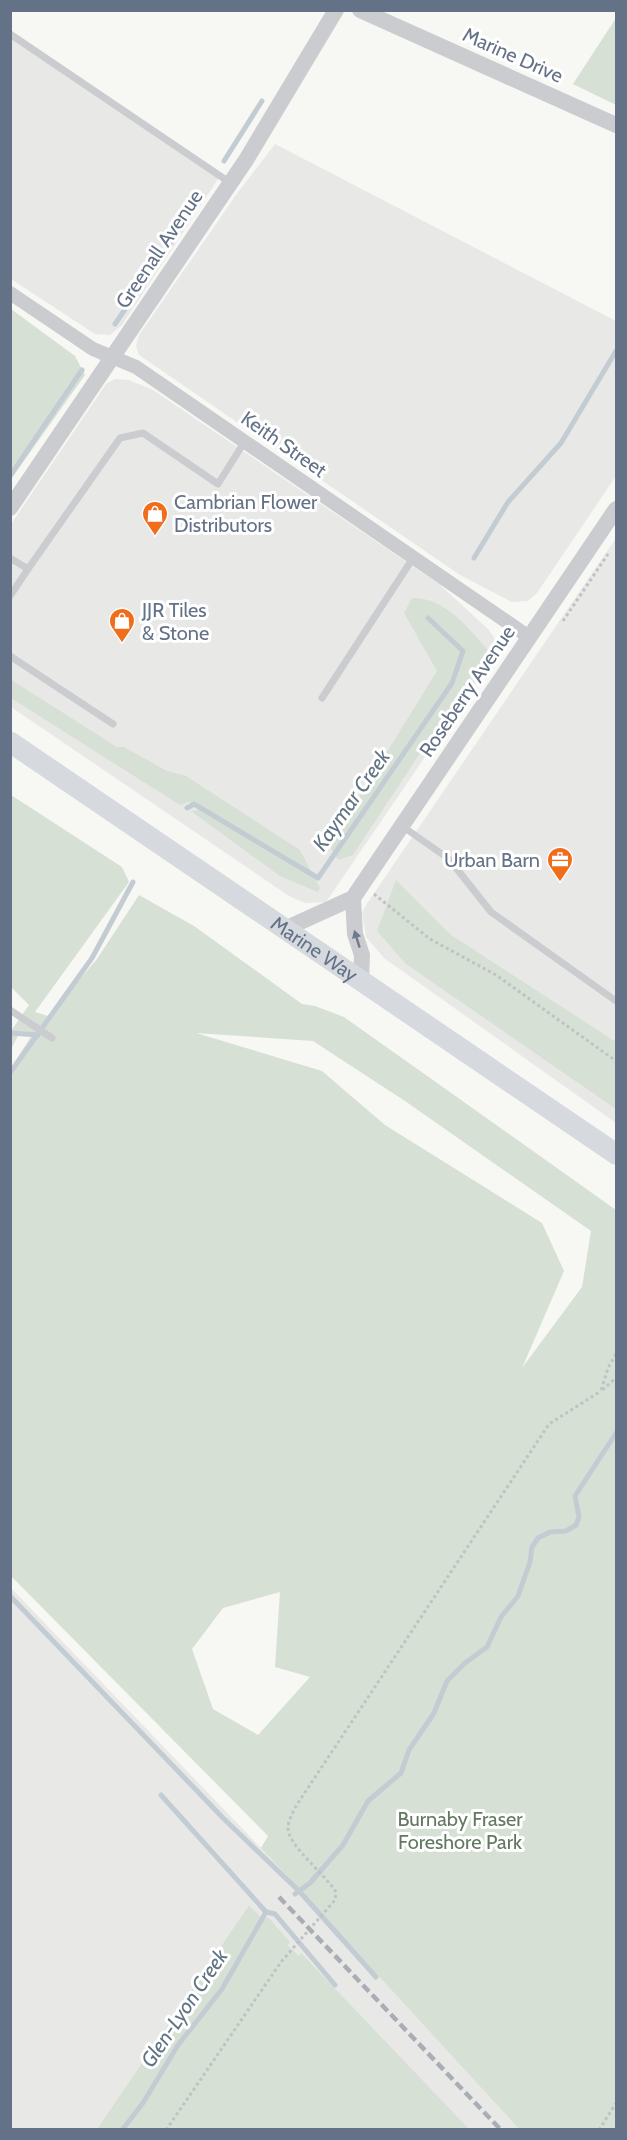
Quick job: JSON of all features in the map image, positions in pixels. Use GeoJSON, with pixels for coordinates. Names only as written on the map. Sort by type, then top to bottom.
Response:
{"type":"FeatureCollection","features":[{"type":"Feature","properties":{"kind":"main road","name":"Marine Way"},"geometry":{"type":"LineString","coordinates":[[10,742],[287,928],[616,1154]]}},
{"type":"Feature","properties":{"kind":"street","name":"Greenall Avenue"},"geometry":{"type":"LineString","coordinates":[[10,508],[230,183],[336,10]]}},
{"type":"Feature","properties":{"kind":"street","name":"Marine Drive"},"geometry":{"type":"LineString","coordinates":[[360,10],[616,125]]}},
{"type":"Feature","properties":{"kind":"street","name":"Keith Street"},"geometry":{"type":"LineString","coordinates":[[10,293],[93,348],[136,367],[529,637]]}},
{"type":"Feature","properties":{"kind":"street","name":"Roseberry Avenue"},"geometry":{"type":"LineString","coordinates":[[358,891],[616,509]]}},
{"type":"Feature","properties":{"kind":"street"},"geometry":{"type":"LineString","coordinates":[[287,928],[358,891]]}},
{"type":"Feature","properties":{"kind":"street"},"geometry":{"type":"LineString","coordinates":[[358,891],[355,934],[362,955],[361,980]]}},
{"type":"Feature","properties":{"kind":"lane"},"geometry":{"type":"LineString","coordinates":[[10,34],[230,183]]}},
{"type":"Feature","properties":{"kind":"lane"},"geometry":{"type":"LineString","coordinates":[[10,596],[120,438],[143,433],[218,484],[245,441]]}},
{"type":"Feature","properties":{"kind":"lane"},"geometry":{"type":"LineString","coordinates":[[10,558],[28,569]]}},
{"type":"Feature","properties":{"kind":"lane"},"geometry":{"type":"LineString","coordinates":[[322,698],[413,558]]}},
{"type":"Feature","properties":{"kind":"lane"},"geometry":{"type":"LineString","coordinates":[[10,656],[113,724]]}},
{"type":"Feature","properties":{"kind":"lane"},"geometry":{"type":"LineString","coordinates":[[402,826],[448,858],[491,912],[616,1001]]}},
{"type":"Feature","properties":{"kind":"lane"},"geometry":{"type":"LineString","coordinates":[[10,1010],[52,1038]]}},
{"type":"Feature","properties":{"kind":"path"},"geometry":{"type":"LineString","coordinates":[[563,621],[609,554]]}},
{"type":"Feature","properties":{"kind":"path"},"geometry":{"type":"LineString","coordinates":[[358,891],[430,939],[496,975],[616,1061]]}},
{"type":"Feature","properties":{"kind":"path"},"geometry":{"type":"LineString","coordinates":[[601,1391],[608,1368],[616,1354]]}},
{"type":"Feature","properties":{"kind":"path"},"geometry":{"type":"LineString","coordinates":[[166,2130],[293,1945],[328,1911],[336,1892],[312,1861],[295,1845],[289,1834],[288,1826],[296,1806],[549,1424],[601,1391],[616,1378]]}},
{"type":"Feature","properties":{"kind":"path"},"geometry":{"type":"LineString","coordinates":[[599,2130],[616,2103]]}},
{"type":"Feature","properties":{"kind":"shaded area"},"geometry":{"type":"Polygon","coordinates":[[[10,34],[220,176],[122,325],[110,335],[95,334],[11,279],[10,34]]]}},
{"type":"Feature","properties":{"kind":"shaded area"},"geometry":{"type":"Polygon","coordinates":[[[275,144],[616,321],[616,476],[537,593],[528,601],[512,602],[460,575],[139,355],[136,346],[139,335],[236,195],[275,144]]]}},
{"type":"Feature","properties":{"kind":"shaded area"},"geometry":{"type":"Polygon","coordinates":[[[115,379],[129,380],[153,390],[439,584],[488,629],[495,639],[494,656],[326,902],[305,903],[289,896],[11,707],[11,524],[106,384],[115,379]]]}},
{"type":"Feature","properties":{"kind":"shaded area"},"geometry":{"type":"Polygon","coordinates":[[[616,538],[616,1123],[384,958],[366,937],[362,914],[616,538]]]}},
{"type":"Feature","properties":{"kind":"shaded area"},"geometry":{"type":"Polygon","coordinates":[[[10,1587],[261,1848],[519,2129],[468,2129],[249,1905],[97,2129],[11,2129],[10,1587]]]}},
{"type":"Feature","properties":{"kind":"green space"},"geometry":{"type":"Polygon","coordinates":[[[616,18],[616,105],[573,84],[616,18]]]}},
{"type":"Feature","properties":{"kind":"green space"},"geometry":{"type":"Polygon","coordinates":[[[11,309],[75,356],[85,375],[11,479],[11,309]]]}},
{"type":"Feature","properties":{"kind":"green space"},"geometry":{"type":"Polygon","coordinates":[[[412,598],[424,599],[445,608],[464,623],[488,650],[353,855],[338,860],[329,846],[437,671],[404,613],[412,598]]]}},
{"type":"Feature","properties":{"kind":"green space"},"geometry":{"type":"Polygon","coordinates":[[[10,679],[117,747],[124,747],[167,771],[186,776],[300,850],[320,888],[318,892],[280,876],[191,811],[199,810],[197,803],[189,802],[180,805],[11,698],[10,679]]]}},
{"type":"Feature","properties":{"kind":"green space","name":"Burnaby Fraser Foreshore Park"},"geometry":{"type":"Polygon","coordinates":[[[11,795],[122,867],[129,882],[35,1012],[48,1016],[97,959],[139,895],[194,926],[302,1004],[315,1006],[344,1017],[616,1210],[616,2129],[519,2129],[261,1848],[268,1836],[11,1576],[10,1069],[32,1035],[20,1032],[11,1049],[11,1031],[29,1005],[11,987],[11,795]],[[196,1033],[322,1071],[385,1125],[542,1223],[564,1271],[522,1368],[582,1287],[591,1231],[405,1101],[313,1041],[196,1033]],[[280,1592],[223,1608],[192,1649],[213,1709],[258,1735],[310,1677],[275,1667],[280,1592]]]}},
{"type":"Feature","properties":{"kind":"green space"},"geometry":{"type":"Polygon","coordinates":[[[396,880],[451,935],[616,1042],[616,1109],[406,964],[377,931],[396,880]]]}},
{"type":"Feature","properties":{"kind":"green space"},"geometry":{"type":"Polygon","coordinates":[[[249,1905],[264,1920],[268,1917],[290,1942],[288,1945],[299,1956],[301,1953],[469,2129],[97,2129],[249,1905]]]}},
{"type":"Feature","properties":{"kind":"waterway"},"geometry":{"type":"LineString","coordinates":[[224,161],[262,101]]}},
{"type":"Feature","properties":{"kind":"waterway"},"geometry":{"type":"LineString","coordinates":[[115,324],[194,208]]}},
{"type":"Feature","properties":{"kind":"waterway","name":"Kaymar Creek"},"geometry":{"type":"LineString","coordinates":[[474,558],[508,502],[561,443],[616,351]]}},
{"type":"Feature","properties":{"kind":"waterway"},"geometry":{"type":"LineString","coordinates":[[10,476],[82,370]]}},
{"type":"Feature","properties":{"kind":"waterway","name":"Kaymar Creek"},"geometry":{"type":"LineString","coordinates":[[187,808],[194,804],[318,878],[452,683],[463,651],[428,618]]}},
{"type":"Feature","properties":{"kind":"waterway","name":"Kaymar Creek"},"geometry":{"type":"LineString","coordinates":[[10,1073],[92,958],[133,882]]}},
{"type":"Feature","properties":{"kind":"waterway"},"geometry":{"type":"LineString","coordinates":[[10,1033],[38,1035]]}},
{"type":"Feature","properties":{"kind":"waterway","name":"Glen-Lyon Creek"},"geometry":{"type":"LineString","coordinates":[[295,1894],[310,1883],[343,1845],[368,1801],[401,1773],[409,1750],[434,1713],[447,1681],[465,1663],[487,1647],[501,1617],[518,1596],[530,1562],[532,1547],[538,1538],[550,1532],[566,1531],[576,1525],[579,1517],[575,1496],[616,1433]]}},
{"type":"Feature","properties":{"kind":"waterway"},"geometry":{"type":"LineString","coordinates":[[10,1596],[223,1818],[300,1892],[376,1977]]}},
{"type":"Feature","properties":{"kind":"waterway"},"geometry":{"type":"LineString","coordinates":[[161,1795],[266,1912]]}},
{"type":"Feature","properties":{"kind":"waterway","name":"Glen-Lyon Creek"},"geometry":{"type":"LineString","coordinates":[[122,2130],[143,2103],[178,2045],[222,1989],[266,1912],[275,1914],[335,1985]]}},
{"type":"Feature","properties":{"kind":"railway"},"geometry":{"type":"LineString","coordinates":[[279,1897],[501,2130]]}},
{"type":"Feature","properties":{"kind":"place","name":"Cambrian Flower Distributors"},"geometry":{"type":"Point","coordinates":[155,537]}},
{"type":"Feature","properties":{"kind":"place","name":"JJR Tiles & Stone"},"geometry":{"type":"Point","coordinates":[122,644]}},
{"type":"Feature","properties":{"kind":"place","name":"Urban Barn"},"geometry":{"type":"Point","coordinates":[560,883]}}]}
